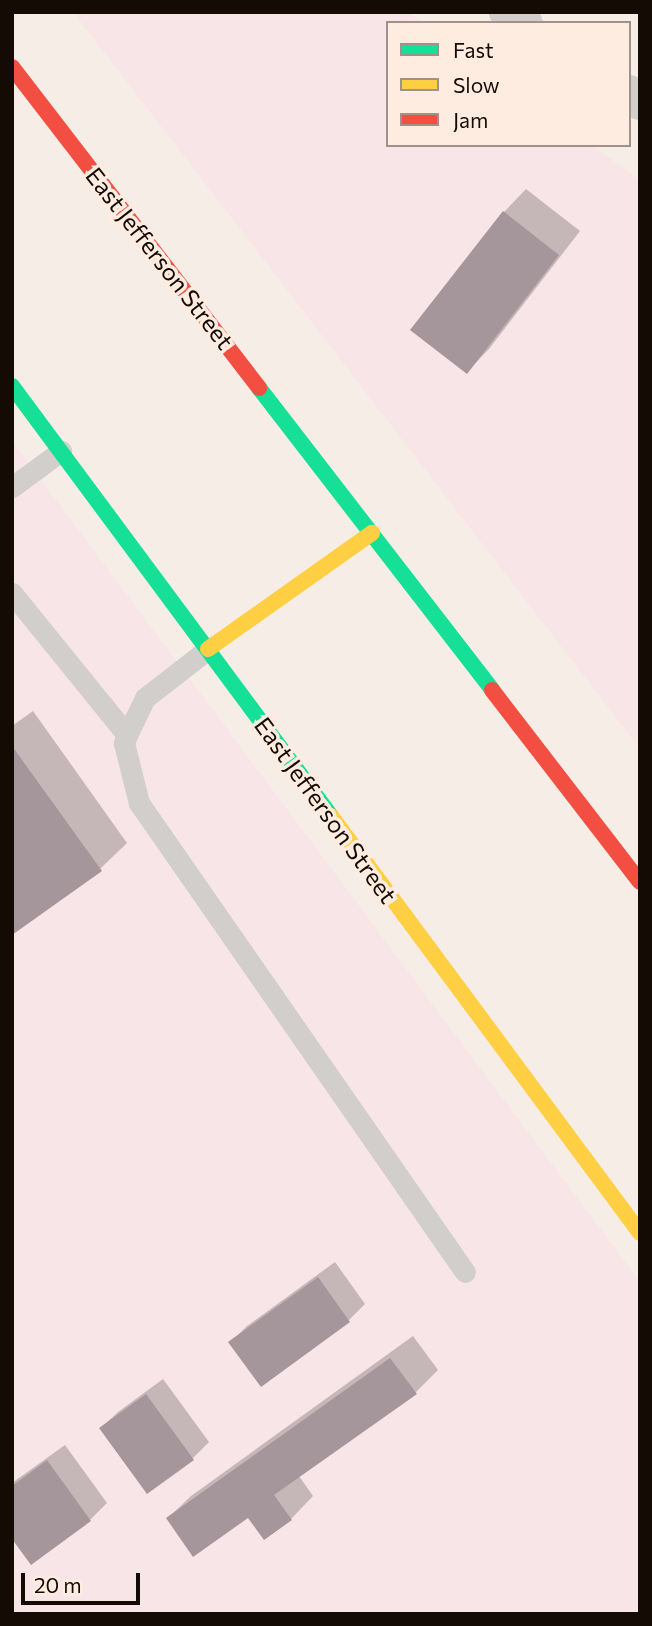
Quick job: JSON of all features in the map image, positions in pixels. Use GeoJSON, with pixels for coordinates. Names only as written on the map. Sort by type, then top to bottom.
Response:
{"type":"FeatureCollection","features":[{"type":"Feature","properties":{"kind":"main road","name":"East Jefferson Street"},"geometry":{"type":"LineString","coordinates":[[12,67],[640,882]]}},
{"type":"Feature","properties":{"kind":"main road","name":"East Jefferson Street"},"geometry":{"type":"LineString","coordinates":[[12,386],[640,1233]]}},
{"type":"Feature","properties":{"kind":"main road"},"geometry":{"type":"LineString","coordinates":[[208,649],[372,533]]}},
{"type":"Feature","properties":{"kind":"lane"},"geometry":{"type":"LineString","coordinates":[[12,487],[61,451]]}},
{"type":"Feature","properties":{"kind":"lane"},"geometry":{"type":"LineString","coordinates":[[12,593],[127,735]]}},
{"type":"Feature","properties":{"kind":"lane"},"geometry":{"type":"LineString","coordinates":[[208,649],[145,698],[127,735],[124,743],[139,803],[464,1272]]}},
{"type":"Feature","properties":{"kind":"shaded area"},"geometry":{"type":"Polygon","coordinates":[[[73,12],[408,12],[420,21],[386,21],[386,147],[595,147],[640,180],[640,749],[73,12]]]}},
{"type":"Feature","properties":{"kind":"shaded area"},"geometry":{"type":"Polygon","coordinates":[[[12,441],[640,1282],[640,1614],[12,1614],[12,441]]]}},
{"type":"Feature","properties":{"kind":"building"},"geometry":{"type":"Polygon","coordinates":[[[503,211],[559,255],[467,374],[410,330],[503,211]]]}},
{"type":"Feature","properties":{"kind":"building"},"geometry":{"type":"Polygon","coordinates":[[[12,746],[102,871],[12,935],[12,746]]]}},
{"type":"Feature","properties":{"kind":"building"},"geometry":{"type":"Polygon","coordinates":[[[318,1277],[350,1322],[261,1387],[228,1342],[318,1277]]]}},
{"type":"Feature","properties":{"kind":"building"},"geometry":{"type":"Polygon","coordinates":[[[390,1358],[417,1394],[274,1495],[292,1520],[264,1540],[248,1518],[193,1557],[166,1518],[390,1358]]]}},
{"type":"Feature","properties":{"kind":"building"},"geometry":{"type":"Polygon","coordinates":[[[146,1394],[194,1460],[147,1494],[99,1428],[146,1394]]]}},
{"type":"Feature","properties":{"kind":"building"},"geometry":{"type":"Polygon","coordinates":[[[47,1460],[91,1521],[31,1565],[12,1539],[12,1486],[47,1460]]]}},
{"type":"Feature","properties":{"kind":"traffic: fast"},"geometry":{"type":"LineString","coordinates":[[12,386],[331,816]]}},
{"type":"Feature","properties":{"kind":"traffic: fast"},"geometry":{"type":"LineString","coordinates":[[259,388],[492,690]]}},
{"type":"Feature","properties":{"kind":"traffic: slow"},"geometry":{"type":"LineString","coordinates":[[208,649],[372,533]]}},
{"type":"Feature","properties":{"kind":"traffic: slow"},"geometry":{"type":"LineString","coordinates":[[331,816],[640,1233]]}},
{"type":"Feature","properties":{"kind":"traffic: jam"},"geometry":{"type":"LineString","coordinates":[[12,67],[259,388]]}},
{"type":"Feature","properties":{"kind":"traffic: jam"},"geometry":{"type":"LineString","coordinates":[[492,690],[640,882]]}}]}
